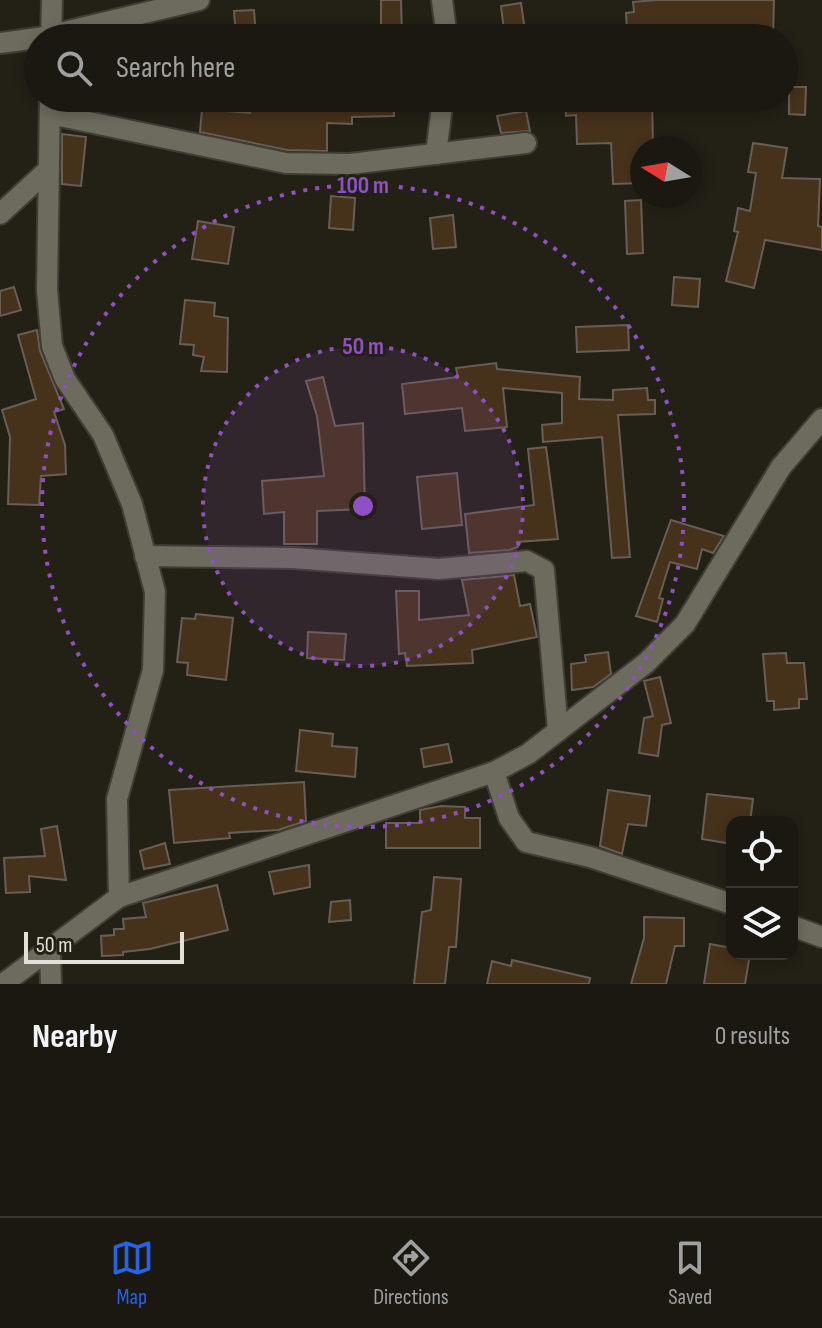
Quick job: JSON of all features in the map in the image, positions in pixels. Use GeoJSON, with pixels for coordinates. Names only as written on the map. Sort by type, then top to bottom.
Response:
{"type":"FeatureCollection","features":[{"type":"Feature","properties":{"kind":"street"},"geometry":{"type":"LineString","coordinates":[[48,24],[52,0]]}},
{"type":"Feature","properties":{"kind":"street"},"geometry":{"type":"LineString","coordinates":[[102,24],[199,0]]}},
{"type":"Feature","properties":{"kind":"street"},"geometry":{"type":"LineString","coordinates":[[442,0],[445,24]]}},
{"type":"Feature","properties":{"kind":"street"},"geometry":{"type":"LineString","coordinates":[[0,43],[24,40]]}},
{"type":"Feature","properties":{"kind":"street"},"geometry":{"type":"LineString","coordinates":[[50,112],[47,290],[52,346],[65,379],[103,435],[132,504],[155,592],[153,670],[117,799],[119,897]]}},
{"type":"Feature","properties":{"kind":"street"},"geometry":{"type":"LineString","coordinates":[[75,112],[286,163],[350,164],[526,143]]}},
{"type":"Feature","properties":{"kind":"street"},"geometry":{"type":"LineString","coordinates":[[436,154],[441,112]]}},
{"type":"Feature","properties":{"kind":"street"},"geometry":{"type":"LineString","coordinates":[[0,214],[49,169]]}},
{"type":"Feature","properties":{"kind":"street"},"geometry":{"type":"LineString","coordinates":[[3,984],[119,897],[494,772],[528,754],[646,663],[685,624],[781,467],[822,419]]}},
{"type":"Feature","properties":{"kind":"street"},"geometry":{"type":"LineString","coordinates":[[145,556],[293,558],[415,569],[527,561],[537,564],[544,570],[558,731]]}},
{"type":"Feature","properties":{"kind":"street"},"geometry":{"type":"LineString","coordinates":[[494,772],[509,818],[526,842],[590,857],[726,902]]}},
{"type":"Feature","properties":{"kind":"street"},"geometry":{"type":"LineString","coordinates":[[798,928],[822,937]]}},
{"type":"Feature","properties":{"kind":"street"},"geometry":{"type":"LineString","coordinates":[[50,949],[51,984]]}},
{"type":"Feature","properties":{"kind":"building"},"geometry":{"type":"Polygon","coordinates":[[[381,0],[401,0],[402,24],[381,24],[381,0]]]}},
{"type":"Feature","properties":{"kind":"building"},"geometry":{"type":"Polygon","coordinates":[[[774,0],[773,24],[627,24],[626,13],[634,12],[633,2],[774,0]]]}},
{"type":"Feature","properties":{"kind":"building"},"geometry":{"type":"Polygon","coordinates":[[[521,3],[524,24],[503,24],[501,6],[521,3]]]}},
{"type":"Feature","properties":{"kind":"building"},"geometry":{"type":"Polygon","coordinates":[[[254,10],[255,24],[235,24],[234,11],[254,10]]]}},
{"type":"Feature","properties":{"kind":"building"},"geometry":{"type":"Polygon","coordinates":[[[798,87],[806,87],[805,115],[789,114],[798,112],[798,87]]]}},
{"type":"Feature","properties":{"kind":"building"},"geometry":{"type":"Polygon","coordinates":[[[202,112],[394,112],[394,116],[352,117],[352,124],[327,123],[327,151],[287,150],[200,132],[202,112]]]}},
{"type":"Feature","properties":{"kind":"building"},"geometry":{"type":"Polygon","coordinates":[[[526,112],[530,131],[501,133],[497,116],[526,112]]]}},
{"type":"Feature","properties":{"kind":"building"},"geometry":{"type":"Polygon","coordinates":[[[566,112],[652,112],[653,136],[630,136],[630,183],[613,184],[611,143],[577,144],[576,115],[566,116],[566,112]]]}},
{"type":"Feature","properties":{"kind":"building"},"geometry":{"type":"Polygon","coordinates":[[[62,134],[86,137],[81,186],[62,184],[62,134]]]}},
{"type":"Feature","properties":{"kind":"building"},"geometry":{"type":"Polygon","coordinates":[[[753,143],[787,148],[782,178],[820,179],[818,226],[822,227],[822,250],[765,240],[754,288],[726,281],[738,232],[734,231],[738,208],[750,211],[756,173],[748,172],[753,143]]]}},
{"type":"Feature","properties":{"kind":"building"},"geometry":{"type":"Polygon","coordinates":[[[331,196],[355,198],[353,230],[329,228],[331,196]]]}},
{"type":"Feature","properties":{"kind":"building"},"geometry":{"type":"Polygon","coordinates":[[[625,201],[630,201],[630,208],[641,208],[643,253],[627,254],[625,201]]]}},
{"type":"Feature","properties":{"kind":"building"},"geometry":{"type":"Polygon","coordinates":[[[453,215],[456,247],[433,249],[430,218],[453,215]]]}},
{"type":"Feature","properties":{"kind":"building"},"geometry":{"type":"Polygon","coordinates":[[[198,221],[234,227],[228,264],[192,259],[198,221]]]}},
{"type":"Feature","properties":{"kind":"building"},"geometry":{"type":"Polygon","coordinates":[[[674,277],[700,279],[698,307],[672,305],[674,277]]]}},
{"type":"Feature","properties":{"kind":"building"},"geometry":{"type":"Polygon","coordinates":[[[14,287],[21,310],[0,316],[0,291],[14,287]]]}},
{"type":"Feature","properties":{"kind":"building"},"geometry":{"type":"Polygon","coordinates":[[[185,300],[215,303],[214,316],[228,318],[227,372],[201,371],[204,357],[193,355],[194,345],[180,344],[185,300]]]}},
{"type":"Feature","properties":{"kind":"building"},"geometry":{"type":"Polygon","coordinates":[[[628,325],[629,350],[577,352],[576,327],[628,325]]]}},
{"type":"Feature","properties":{"kind":"building"},"geometry":{"type":"Polygon","coordinates":[[[37,330],[40,351],[64,409],[54,412],[65,445],[66,474],[41,476],[39,505],[8,504],[10,437],[2,410],[36,399],[18,335],[37,330]]]}},
{"type":"Feature","properties":{"kind":"building"},"geometry":{"type":"Polygon","coordinates":[[[496,363],[497,369],[580,377],[579,399],[613,400],[613,390],[647,388],[648,400],[655,400],[655,414],[618,415],[630,557],[612,558],[602,437],[543,442],[542,425],[562,423],[562,393],[503,388],[507,427],[465,431],[462,408],[405,414],[402,384],[458,377],[456,368],[496,363]]]}},
{"type":"Feature","properties":{"kind":"building"},"geometry":{"type":"Polygon","coordinates":[[[323,377],[335,426],[363,423],[365,509],[317,511],[317,544],[284,544],[284,512],[264,514],[262,481],[324,476],[317,416],[306,381],[323,377]]]}},
{"type":"Feature","properties":{"kind":"building"},"geometry":{"type":"Polygon","coordinates":[[[546,447],[558,539],[517,542],[518,547],[509,550],[469,553],[465,514],[534,505],[528,449],[546,447]]]}},
{"type":"Feature","properties":{"kind":"building"},"geometry":{"type":"Polygon","coordinates":[[[457,473],[462,525],[422,529],[417,477],[457,473]]]}},
{"type":"Feature","properties":{"kind":"building"},"geometry":{"type":"Polygon","coordinates":[[[671,520],[724,536],[713,553],[702,549],[697,569],[670,562],[659,598],[663,599],[657,622],[636,616],[671,520]]]}},
{"type":"Feature","properties":{"kind":"building"},"geometry":{"type":"Polygon","coordinates":[[[514,575],[520,606],[530,604],[537,637],[472,650],[473,663],[407,666],[405,653],[399,654],[396,591],[419,591],[419,620],[469,615],[462,580],[514,575]]]}},
{"type":"Feature","properties":{"kind":"building"},"geometry":{"type":"Polygon","coordinates":[[[196,614],[233,618],[226,680],[187,675],[188,663],[177,662],[182,618],[195,619],[196,614]]]}},
{"type":"Feature","properties":{"kind":"building"},"geometry":{"type":"Polygon","coordinates":[[[308,632],[346,634],[344,660],[307,658],[308,632]]]}},
{"type":"Feature","properties":{"kind":"building"},"geometry":{"type":"Polygon","coordinates":[[[608,652],[611,674],[593,687],[572,690],[571,664],[586,662],[585,655],[608,652]]]}},
{"type":"Feature","properties":{"kind":"building"},"geometry":{"type":"Polygon","coordinates":[[[786,653],[787,663],[804,663],[807,699],[799,699],[799,708],[774,710],[774,701],[767,701],[763,654],[786,653]]]}},
{"type":"Feature","properties":{"kind":"building"},"geometry":{"type":"Polygon","coordinates":[[[660,677],[671,723],[662,725],[658,756],[639,753],[644,718],[653,716],[644,681],[660,677]]]}},
{"type":"Feature","properties":{"kind":"building"},"geometry":{"type":"Polygon","coordinates":[[[300,730],[333,734],[332,746],[357,748],[355,777],[296,771],[300,730]]]}},
{"type":"Feature","properties":{"kind":"building"},"geometry":{"type":"Polygon","coordinates":[[[448,744],[452,762],[424,767],[421,749],[448,744]]]}},
{"type":"Feature","properties":{"kind":"building"},"geometry":{"type":"Polygon","coordinates":[[[304,782],[306,821],[278,830],[229,833],[230,838],[174,843],[169,790],[304,782]]]}},
{"type":"Feature","properties":{"kind":"building"},"geometry":{"type":"Polygon","coordinates":[[[608,790],[650,796],[646,826],[628,824],[622,854],[600,846],[608,790]]]}},
{"type":"Feature","properties":{"kind":"building"},"geometry":{"type":"Polygon","coordinates":[[[707,794],[753,799],[751,816],[726,816],[726,843],[702,839],[707,794]]]}},
{"type":"Feature","properties":{"kind":"building"},"geometry":{"type":"Polygon","coordinates":[[[441,806],[465,807],[465,818],[480,818],[480,848],[386,848],[386,823],[420,823],[420,810],[441,806]]]}},
{"type":"Feature","properties":{"kind":"building"},"geometry":{"type":"Polygon","coordinates":[[[57,826],[66,880],[29,876],[30,892],[6,893],[4,858],[45,856],[41,829],[57,826]]]}},
{"type":"Feature","properties":{"kind":"building"},"geometry":{"type":"Polygon","coordinates":[[[165,843],[170,864],[144,869],[140,851],[165,843]]]}},
{"type":"Feature","properties":{"kind":"building"},"geometry":{"type":"Polygon","coordinates":[[[309,865],[310,887],[274,894],[269,872],[309,865]]]}},
{"type":"Feature","properties":{"kind":"building"},"geometry":{"type":"Polygon","coordinates":[[[434,877],[461,879],[456,947],[449,947],[445,984],[414,984],[422,912],[431,910],[434,877]]]}},
{"type":"Feature","properties":{"kind":"building"},"geometry":{"type":"Polygon","coordinates":[[[217,885],[228,930],[150,949],[123,952],[123,955],[102,956],[101,936],[114,935],[114,929],[124,929],[123,919],[146,917],[143,903],[217,885]]]}},
{"type":"Feature","properties":{"kind":"building"},"geometry":{"type":"Polygon","coordinates":[[[350,900],[351,920],[329,922],[331,902],[350,900]]]}},
{"type":"Feature","properties":{"kind":"building"},"geometry":{"type":"Polygon","coordinates":[[[644,917],[684,918],[684,946],[675,946],[666,984],[631,984],[644,938],[644,917]]]}},
{"type":"Feature","properties":{"kind":"building"},"geometry":{"type":"Polygon","coordinates":[[[710,944],[726,947],[726,960],[749,960],[745,984],[704,984],[710,944]]]}},
{"type":"Feature","properties":{"kind":"building"},"geometry":{"type":"Polygon","coordinates":[[[512,960],[590,978],[589,984],[487,984],[492,961],[511,966],[512,960]]]}}]}
